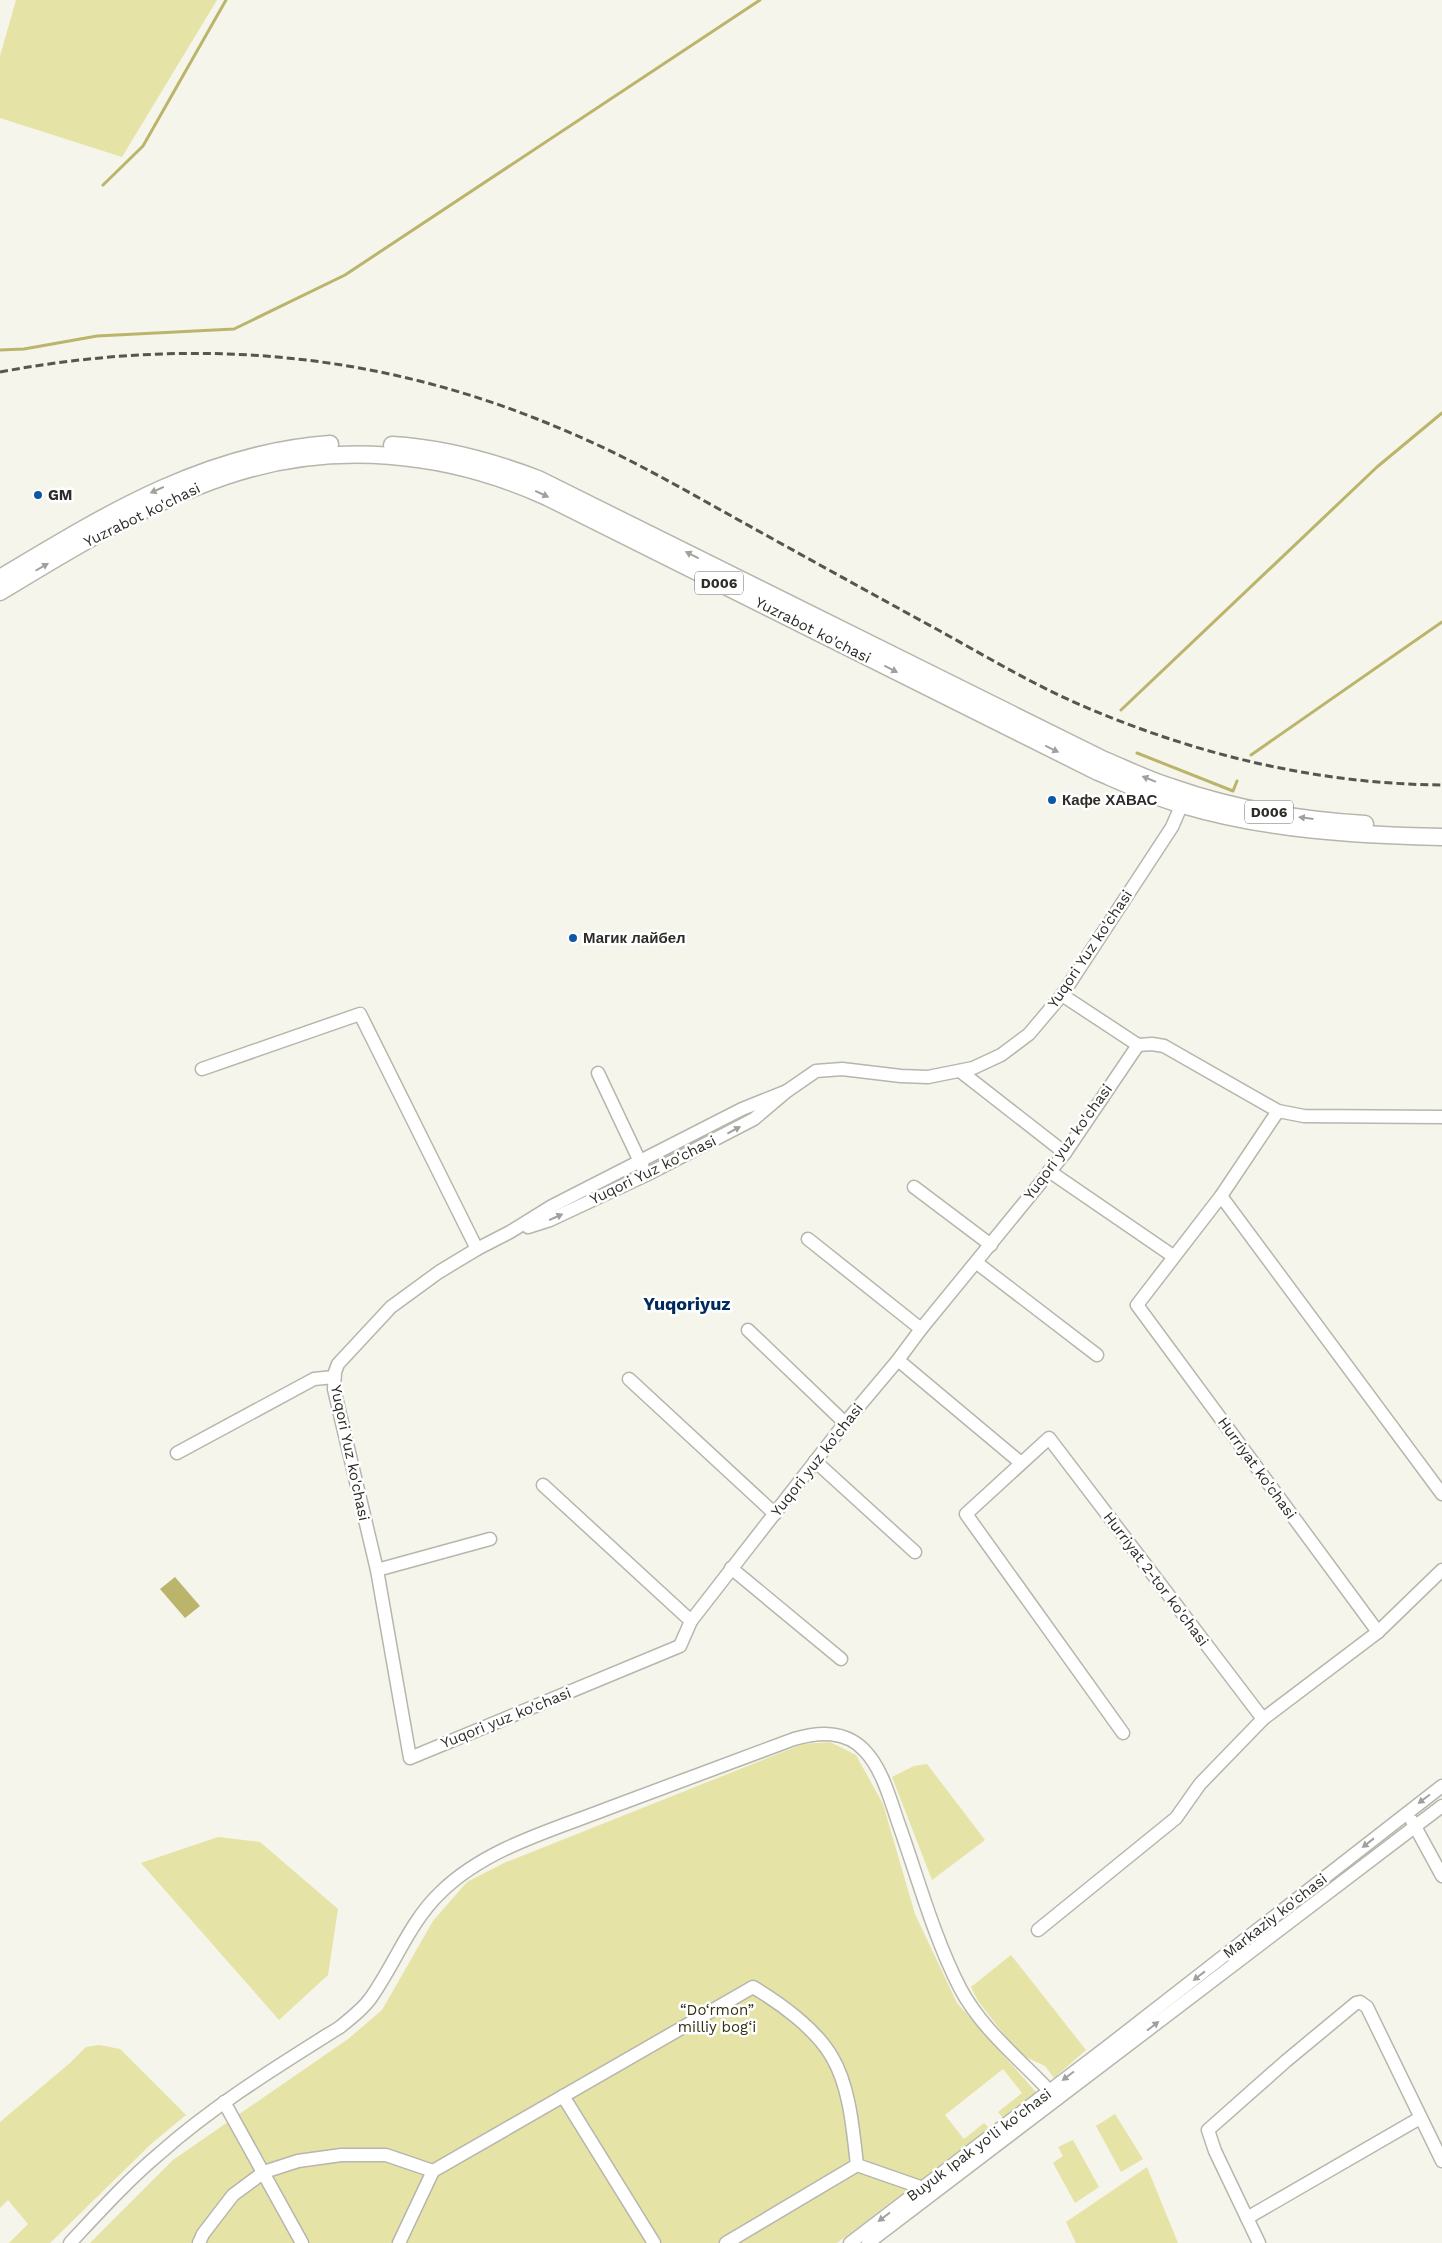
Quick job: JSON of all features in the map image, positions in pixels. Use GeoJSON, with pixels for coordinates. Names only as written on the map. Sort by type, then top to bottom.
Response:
{"type":"FeatureCollection","features":[{"type":"Feature","properties":{"kind":"main road","name":"Yuzrabot ko'chasi"},"geometry":{"type":"LineString","coordinates":[[0,578],[87,526],[132,502],[179,481],[241,459],[296,448],[340,444],[426,447],[490,462],[566,492],[1031,731]]}},
{"type":"Feature","properties":{"kind":"main road","name":"Yuzrabot ko'chasi"},"geometry":{"type":"LineString","coordinates":[[0,592],[146,510],[183,492],[227,475],[272,464],[324,456],[362,454],[420,458],[487,473],[547,497],[1031,731],[1104,760],[1185,799],[1238,819],[1306,830],[1370,836],[1442,837]]}},
{"type":"Feature","properties":{"kind":"main road","name":"Yuzrabot ko'chasi"},"geometry":{"type":"LineString","coordinates":[[1185,799],[1228,804],[1288,816],[1384,826],[1442,826]]}},
{"type":"Feature","properties":{"kind":"street","name":"Yuqori Yuz ko'chasi"},"geometry":{"type":"LineString","coordinates":[[510,1232],[550,1220],[646,1175],[754,1119],[787,1091],[816,1071],[842,1068],[901,1076],[928,1077],[960,1071],[986,1062],[1013,1046],[1029,1034],[1062,995],[1172,827],[1185,799]]}},
{"type":"Feature","properties":{"kind":"street"},"geometry":{"type":"LineString","coordinates":[[1062,995],[1138,1046],[1152,1044],[1164,1046],[1278,1111],[1304,1116],[1438,1119],[1442,1117]]}},
{"type":"Feature","properties":{"kind":"street"},"geometry":{"type":"LineString","coordinates":[[202,1068],[360,1014],[477,1249]]}},
{"type":"Feature","properties":{"kind":"street","name":"Yuqori yuz ko'chasi"},"geometry":{"type":"LineString","coordinates":[[410,1758],[678,1647],[691,1621],[731,1568],[845,1423],[1064,1153],[1138,1046]]}},
{"type":"Feature","properties":{"kind":"street"},"geometry":{"type":"LineString","coordinates":[[960,1071],[1064,1153]]}},
{"type":"Feature","properties":{"kind":"street"},"geometry":{"type":"LineString","coordinates":[[598,1073],[646,1175]]}},
{"type":"Feature","properties":{"kind":"street","name":"Yuqori Yuz ko'chasi"},"geometry":{"type":"LineString","coordinates":[[410,1758],[377,1570],[334,1389],[334,1377],[338,1364],[391,1306],[438,1272],[552,1206],[742,1109],[787,1091]]}},
{"type":"Feature","properties":{"kind":"street"},"geometry":{"type":"LineString","coordinates":[[1049,1171],[1173,1256],[1221,1196],[1278,1111]]}},
{"type":"Feature","properties":{"kind":"street"},"geometry":{"type":"LineString","coordinates":[[914,1186],[991,1245]]}},
{"type":"Feature","properties":{"kind":"street"},"geometry":{"type":"LineString","coordinates":[[1221,1196],[1442,1494]]}},
{"type":"Feature","properties":{"kind":"street"},"geometry":{"type":"LineString","coordinates":[[808,1240],[921,1329]]}},
{"type":"Feature","properties":{"kind":"street","name":"Hurriyat ko'chasi"},"geometry":{"type":"LineString","coordinates":[[1173,1256],[1137,1305],[1378,1632]]}},
{"type":"Feature","properties":{"kind":"street"},"geometry":{"type":"LineString","coordinates":[[977,1262],[1097,1354]]}},
{"type":"Feature","properties":{"kind":"street"},"geometry":{"type":"LineString","coordinates":[[748,1330],[845,1423]]}},
{"type":"Feature","properties":{"kind":"street"},"geometry":{"type":"LineString","coordinates":[[898,1360],[1020,1463],[966,1514],[1123,1733]]}},
{"type":"Feature","properties":{"kind":"street"},"geometry":{"type":"LineString","coordinates":[[177,1453],[314,1379],[334,1377]]}},
{"type":"Feature","properties":{"kind":"street"},"geometry":{"type":"LineString","coordinates":[[629,1379],[775,1514]]}},
{"type":"Feature","properties":{"kind":"street","name":"Hurriyat 2-tor ko'chasi"},"geometry":{"type":"LineString","coordinates":[[1020,1463],[1049,1438],[1263,1719]]}},
{"type":"Feature","properties":{"kind":"street"},"geometry":{"type":"LineString","coordinates":[[815,1461],[915,1552]]}},
{"type":"Feature","properties":{"kind":"street"},"geometry":{"type":"LineString","coordinates":[[543,1485],[691,1621]]}},
{"type":"Feature","properties":{"kind":"street"},"geometry":{"type":"LineString","coordinates":[[377,1570],[490,1539]]}},
{"type":"Feature","properties":{"kind":"street"},"geometry":{"type":"LineString","coordinates":[[731,1568],[841,1659]]}},
{"type":"Feature","properties":{"kind":"street"},"geometry":{"type":"LineString","coordinates":[[1038,1930],[1176,1818],[1200,1784],[1263,1719],[1378,1632],[1442,1570]]}},
{"type":"Feature","properties":{"kind":"street"},"geometry":{"type":"LineString","coordinates":[[70,2243],[112,2198],[159,2154],[224,2102],[357,2014],[379,1986],[422,1913],[441,1892],[464,1872],[503,1851],[558,1828],[794,1739],[824,1733],[852,1741],[869,1755],[879,1772],[941,1943],[961,1989],[986,2026],[1053,2095]]}},
{"type":"Feature","properties":{"kind":"street","name":"Markaziy ko'chasi"},"geometry":{"type":"LineString","coordinates":[[1111,2051],[1309,1889],[1442,1786]]}},
{"type":"Feature","properties":{"kind":"street","name":"Markaziy ko'chasi"},"geometry":{"type":"LineString","coordinates":[[1111,2051],[1318,1901],[1442,1806]]}},
{"type":"Feature","properties":{"kind":"street"},"geometry":{"type":"LineString","coordinates":[[1406,1813],[1416,1827],[1442,1876]]}},
{"type":"Feature","properties":{"kind":"street"},"geometry":{"type":"LineString","coordinates":[[1309,1889],[1318,1901]]}},
{"type":"Feature","properties":{"kind":"street"},"geometry":{"type":"LineString","coordinates":[[399,2243],[433,2171],[753,1987],[779,2003],[809,2030],[832,2057],[844,2088],[852,2123],[857,2165]]}},
{"type":"Feature","properties":{"kind":"street"},"geometry":{"type":"LineString","coordinates":[[1259,2243],[1215,2151],[1208,2130],[1347,2010],[1360,2002],[1367,2007],[1442,2161]]}},
{"type":"Feature","properties":{"kind":"street","name":"Buyuk Ipak yo'li ko'chasi"},"geometry":{"type":"LineString","coordinates":[[850,2243],[926,2192],[1111,2051]]}},
{"type":"Feature","properties":{"kind":"street"},"geometry":{"type":"LineString","coordinates":[[563,2096],[654,2243]]}},
{"type":"Feature","properties":{"kind":"street"},"geometry":{"type":"LineString","coordinates":[[224,2102],[302,2243]]}},
{"type":"Feature","properties":{"kind":"street"},"geometry":{"type":"LineString","coordinates":[[1247,2218],[1420,2118]]}},
{"type":"Feature","properties":{"kind":"street"},"geometry":{"type":"LineString","coordinates":[[199,2243],[202,2234],[233,2195],[264,2172],[298,2161],[341,2155],[386,2154],[433,2171]]}},
{"type":"Feature","properties":{"kind":"street"},"geometry":{"type":"LineString","coordinates":[[857,2165],[926,2192]]}},
{"type":"Feature","properties":{"kind":"street"},"geometry":{"type":"LineString","coordinates":[[726,2243],[857,2165]]}},
{"type":"Feature","properties":{"kind":"street","name":"Buyuk Ipak yo'li ko'chasi"},"geometry":{"type":"LineString","coordinates":[[868,2243],[926,2192]]}},
{"type":"Feature","properties":{"kind":"green space"},"geometry":{"type":"Polygon","coordinates":[[[16,0],[217,0],[122,157],[0,118],[0,56],[16,0]]]}},
{"type":"Feature","properties":{"kind":"green space","name":"“Do‘rmon” milliy bog‘i"},"geometry":{"type":"Polygon","coordinates":[[[830,1742],[856,1755],[883,1804],[915,1914],[957,2003],[1036,2092],[1003,2118],[998,2112],[1022,2093],[1003,2069],[945,2115],[964,2139],[984,2123],[989,2128],[837,2243],[90,2243],[173,2160],[348,2039],[382,2010],[433,1921],[467,1882],[504,1863],[803,1744],[830,1742]]]}},
{"type":"Feature","properties":{"kind":"green space"},"geometry":{"type":"Polygon","coordinates":[[[927,1764],[985,1840],[932,1880],[892,1777],[914,1766],[927,1764]]]}},
{"type":"Feature","properties":{"kind":"green space"},"geometry":{"type":"Polygon","coordinates":[[[218,1837],[260,1842],[338,1909],[328,1975],[279,2020],[141,1863],[218,1837]]]}},
{"type":"Feature","properties":{"kind":"green space"},"geometry":{"type":"Polygon","coordinates":[[[1011,1955],[1086,2050],[1054,2078],[1045,2066],[1019,2054],[978,2001],[971,1987],[1011,1955]]]}},
{"type":"Feature","properties":{"kind":"green space"},"geometry":{"type":"Polygon","coordinates":[[[99,2045],[120,2049],[186,2115],[151,2144],[50,2243],[9,2243],[28,2224],[8,2200],[0,2208],[0,2122],[70,2063],[86,2047],[99,2045]]]}},
{"type":"Feature","properties":{"kind":"green space"},"geometry":{"type":"Polygon","coordinates":[[[1115,2114],[1143,2159],[1121,2172],[1096,2126],[1115,2114]]]}},
{"type":"Feature","properties":{"kind":"green space"},"geometry":{"type":"Polygon","coordinates":[[[1073,2140],[1099,2187],[1075,2203],[1053,2163],[1063,2156],[1058,2147],[1073,2140]]]}},
{"type":"Feature","properties":{"kind":"green space"},"geometry":{"type":"Polygon","coordinates":[[[1147,2167],[1178,2243],[1076,2243],[1066,2222],[1147,2167]]]}},
{"type":"Feature","properties":{"kind":"shaded area"},"geometry":{"type":"Polygon","coordinates":[[[175,1577],[200,1606],[185,1618],[160,1589],[175,1577]]]}},
{"type":"Feature","properties":{"kind":"waterway"},"geometry":{"type":"LineString","coordinates":[[103,185],[143,146],[226,0]]}},
{"type":"Feature","properties":{"kind":"waterway"},"geometry":{"type":"LineString","coordinates":[[0,350],[24,349],[97,336],[234,329],[345,275],[760,0]]}},
{"type":"Feature","properties":{"kind":"waterway"},"geometry":{"type":"LineString","coordinates":[[1121,710],[1377,467],[1442,413]]}},
{"type":"Feature","properties":{"kind":"waterway"},"geometry":{"type":"LineString","coordinates":[[1251,755],[1442,622]]}},
{"type":"Feature","properties":{"kind":"waterway"},"geometry":{"type":"LineString","coordinates":[[1137,753],[1233,791],[1237,781]]}},
{"type":"Feature","properties":{"kind":"railway"},"geometry":{"type":"LineString","coordinates":[[0,372],[74,361],[147,355],[220,354],[291,358],[362,369],[433,385],[503,406],[617,454],[1029,680],[1083,706],[1170,739],[1259,764],[1350,779],[1442,785]]}},
{"type":"Feature","properties":{"kind":"place","name":"GM"},"geometry":{"type":"Point","coordinates":[38,495]}},
{"type":"Feature","properties":{"kind":"place","name":"Кафе ХАВАС"},"geometry":{"type":"Point","coordinates":[1052,800]}},
{"type":"Feature","properties":{"kind":"place","name":"Магик лайбел"},"geometry":{"type":"Point","coordinates":[573,938]}},
{"type":"Feature","properties":{"kind":"district","name":"Yuqoriyuz"},"geometry":{"type":"Point","coordinates":[687,1304]}}]}
